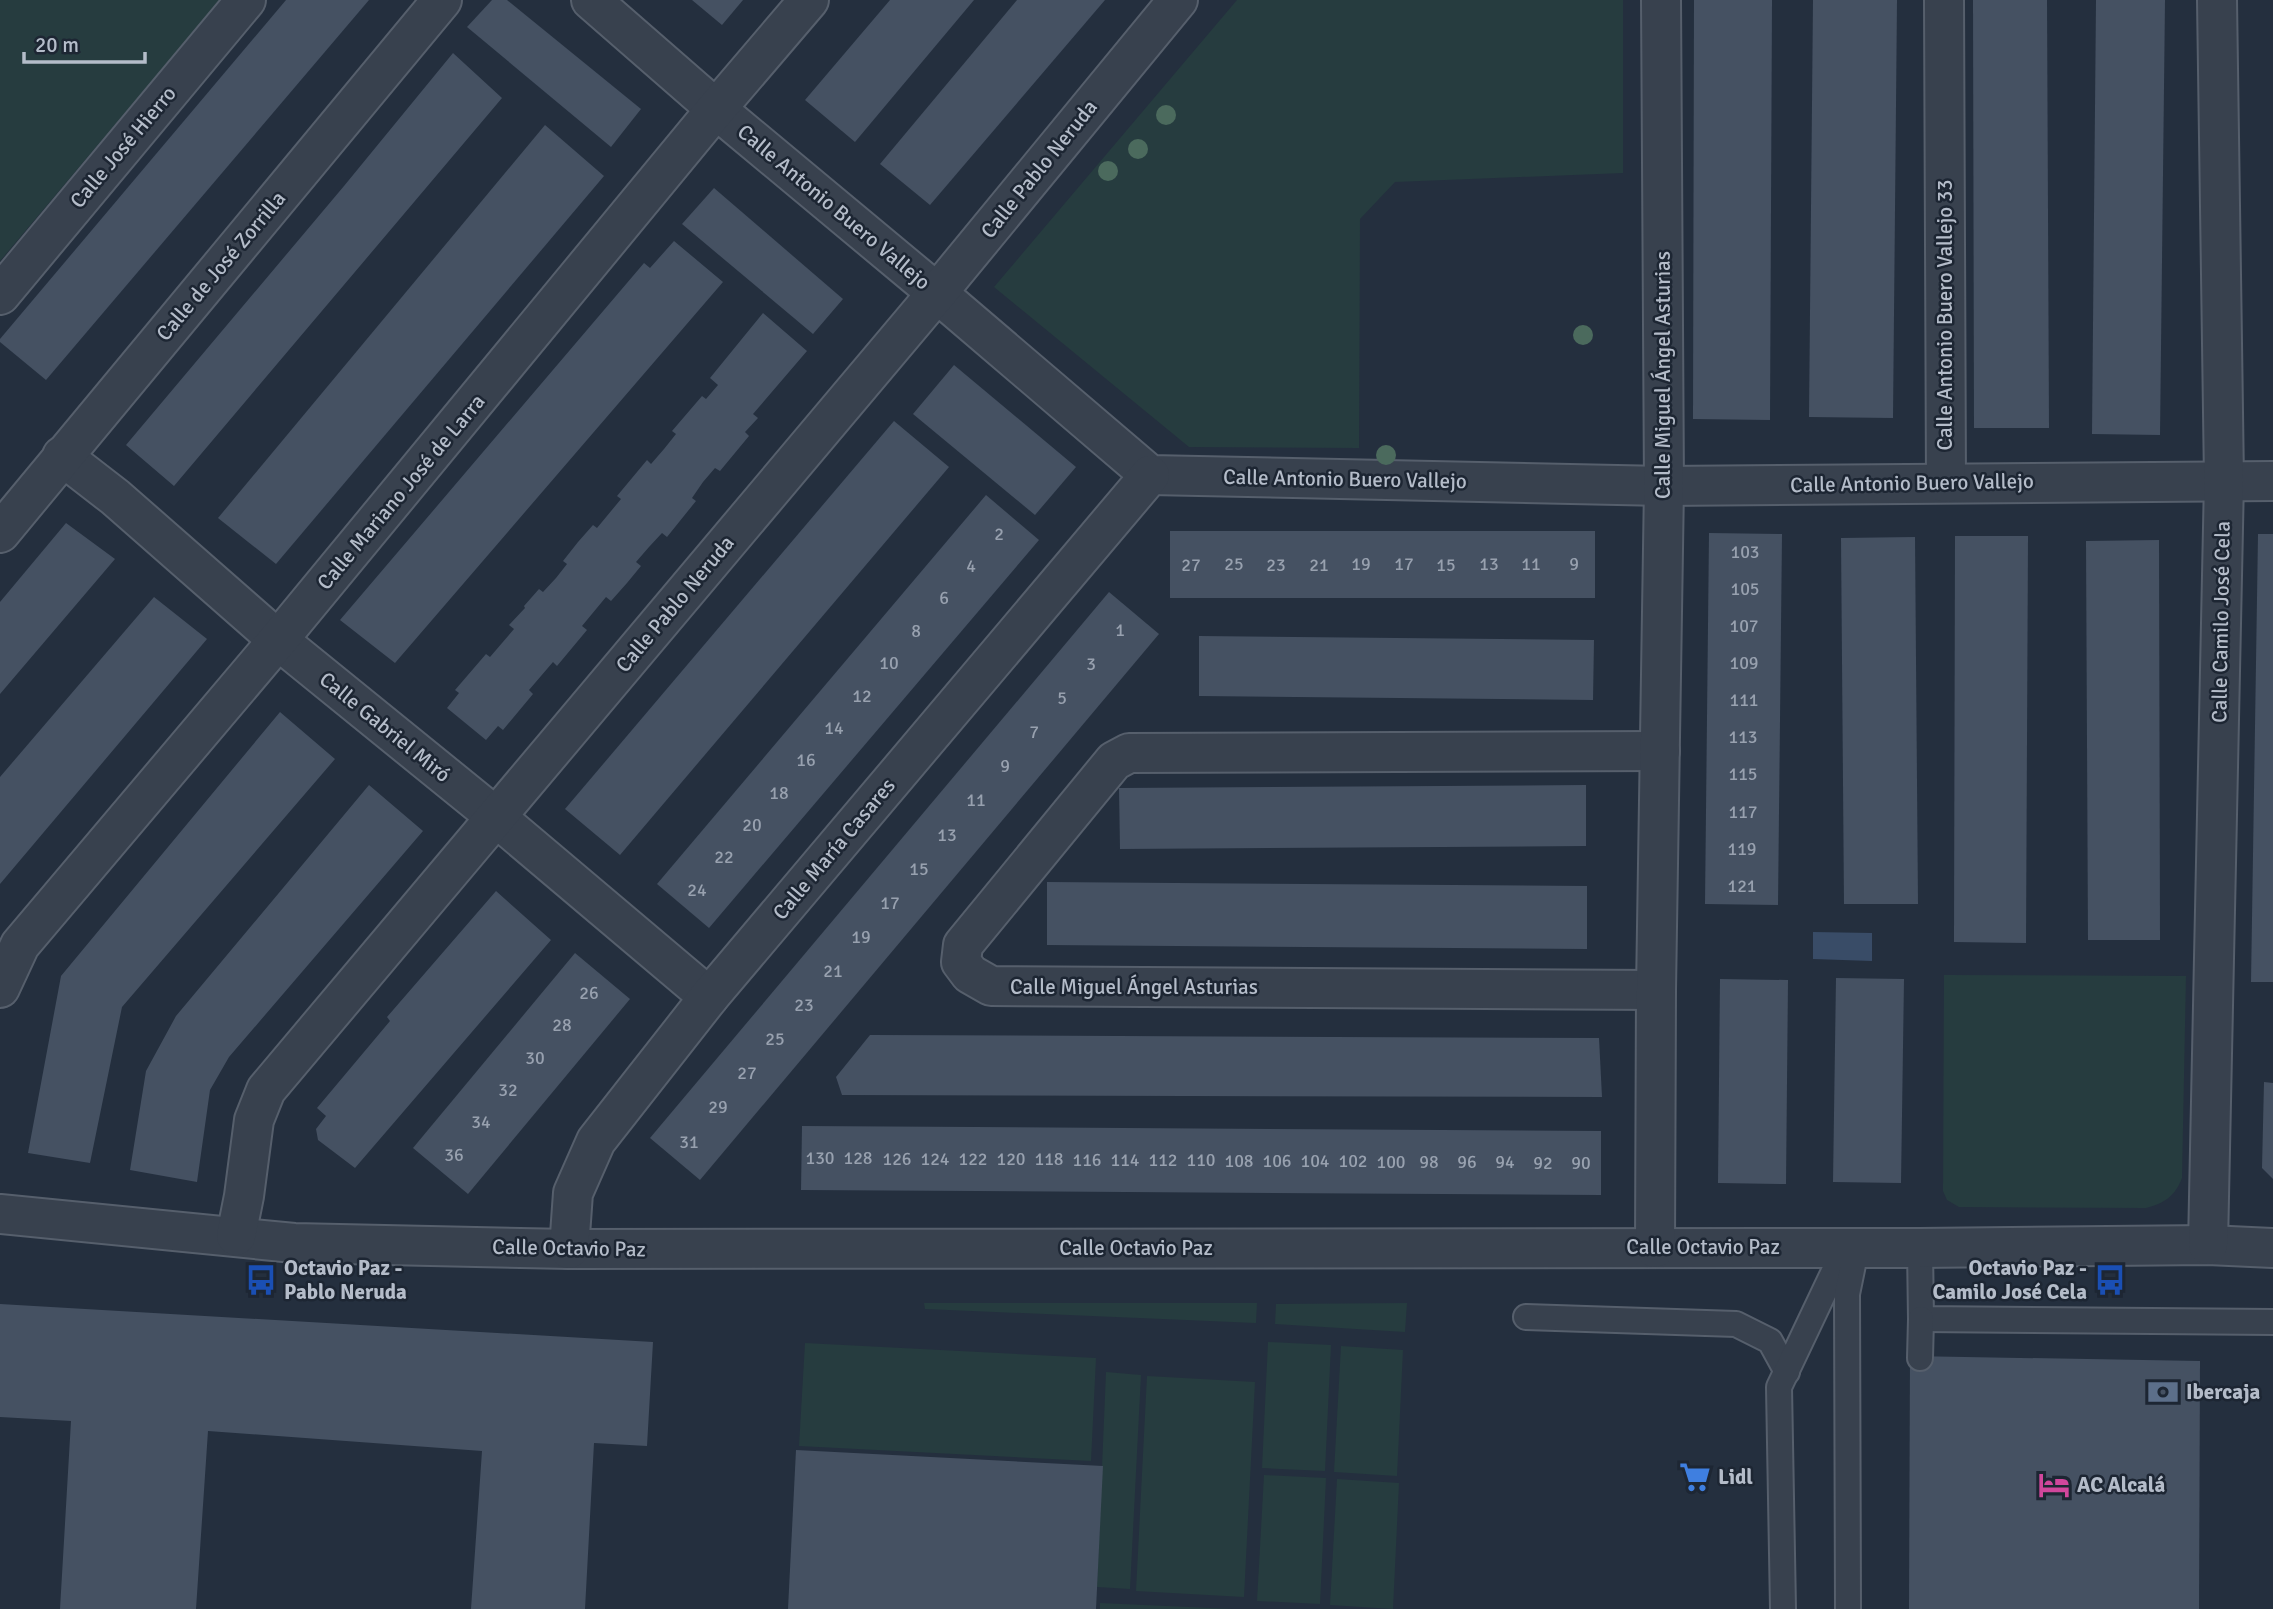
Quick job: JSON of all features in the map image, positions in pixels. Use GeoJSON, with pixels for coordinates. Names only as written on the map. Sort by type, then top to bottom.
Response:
{"type":"FeatureCollection","features":[{"type":"Feature","properties":{"kind":"street","name":"Calle José Hierro"},"geometry":{"type":"LineString","coordinates":[[0,295],[246,0]]}},
{"type":"Feature","properties":{"kind":"street","name":"Calle de José Zorrilla"},"geometry":{"type":"LineString","coordinates":[[0,533],[442,0]]}},
{"type":"Feature","properties":{"kind":"street","name":"Calle Antonio Buero Vallejo"},"geometry":{"type":"LineString","coordinates":[[591,0],[716,109],[1150,475],[1664,486],[2273,481]]}},
{"type":"Feature","properties":{"kind":"street","name":"Calle Mariano José de Larra"},"geometry":{"type":"LineString","coordinates":[[0,988],[20,945],[278,640],[809,0]]}},
{"type":"Feature","properties":{"kind":"street","name":"Calle Pablo Neruda"},"geometry":{"type":"LineString","coordinates":[[236,1236],[254,1120],[266,1090],[937,293],[1178,0]]}},
{"type":"Feature","properties":{"kind":"street","name":"Calle Miguel Ángel Asturias"},"geometry":{"type":"LineString","coordinates":[[1655,1248],[1664,486],[1661,0]]}},
{"type":"Feature","properties":{"kind":"street","name":"Calle Antonio Buero Vallejo 33"},"geometry":{"type":"LineString","coordinates":[[1944,0],[1946,483]]}},
{"type":"Feature","properties":{"kind":"street","name":"Calle Camilo José Cela"},"geometry":{"type":"LineString","coordinates":[[2208,1245],[2224,480],[2217,0]]}},
{"type":"Feature","properties":{"kind":"street","name":"Calle Gabriel Miró"},"geometry":{"type":"LineString","coordinates":[[62,456],[115,497],[278,640],[496,817],[709,996]]}},
{"type":"Feature","properties":{"kind":"street","name":"Calle María Casares"},"geometry":{"type":"LineString","coordinates":[[569,1249],[573,1193],[596,1141],[709,996],[1150,475]]}},
{"type":"Feature","properties":{"kind":"street","name":"Calle Miguel Ángel Asturias"},"geometry":{"type":"LineString","coordinates":[[1656,990],[991,986],[970,974],[961,962],[963,945],[1114,761],[1129,752],[1660,751]]}},
{"type":"Feature","properties":{"kind":"street","name":"Calle Octavio Paz"},"geometry":{"type":"LineString","coordinates":[[0,1214],[294,1243],[569,1249],[1920,1248],[2208,1245],[2273,1248]]}},
{"type":"Feature","properties":{"kind":"lane"},"geometry":{"type":"LineString","coordinates":[[1783,1609],[1779,1387],[1852,1246]]}},
{"type":"Feature","properties":{"kind":"lane"},"geometry":{"type":"LineString","coordinates":[[1848,1609],[1847,1294],[1854,1254],[1852,1246]]}},
{"type":"Feature","properties":{"kind":"lane"},"geometry":{"type":"LineString","coordinates":[[1920,1248],[1920,1358]]}},
{"type":"Feature","properties":{"kind":"lane"},"geometry":{"type":"LineString","coordinates":[[1526,1317],[1736,1324],[1770,1341],[1787,1372]]}},
{"type":"Feature","properties":{"kind":"lane"},"geometry":{"type":"LineString","coordinates":[[1921,1319],[2273,1323]]}},
{"type":"Feature","properties":{"kind":"green space"},"geometry":{"type":"Polygon","coordinates":[[[0,0],[220,0],[0,261],[0,0]]]}},
{"type":"Feature","properties":{"kind":"green space"},"geometry":{"type":"Polygon","coordinates":[[[1237,0],[1623,0],[1623,173],[1395,182],[1360,219],[1359,448],[1189,447],[994,287],[1237,0]]]}},
{"type":"Feature","properties":{"kind":"green space"},"geometry":{"type":"Polygon","coordinates":[[[1944,975],[2186,976],[2182,1178],[2173,1194],[2159,1204],[2146,1208],[1959,1207],[1947,1200],[1943,1191],[1944,975]]]}},
{"type":"Feature","properties":{"kind":"green space"},"geometry":{"type":"Polygon","coordinates":[[[924,1303],[1257,1303],[1256,1323],[925,1309],[924,1303]]]}},
{"type":"Feature","properties":{"kind":"green space"},"geometry":{"type":"Polygon","coordinates":[[[1407,1303],[1405,1332],[1275,1324],[1276,1304],[1407,1303]]]}},
{"type":"Feature","properties":{"kind":"green space"},"geometry":{"type":"Polygon","coordinates":[[[1268,1342],[1331,1345],[1325,1471],[1262,1468],[1268,1342]]]}},
{"type":"Feature","properties":{"kind":"green space"},"geometry":{"type":"Polygon","coordinates":[[[805,1343],[1096,1358],[1091,1461],[799,1446],[805,1343]]]}},
{"type":"Feature","properties":{"kind":"green space"},"geometry":{"type":"Polygon","coordinates":[[[1341,1346],[1403,1350],[1397,1476],[1334,1472],[1341,1346]]]}},
{"type":"Feature","properties":{"kind":"green space"},"geometry":{"type":"Polygon","coordinates":[[[1106,1372],[1141,1375],[1130,1589],[1097,1587],[1106,1372]]]}},
{"type":"Feature","properties":{"kind":"green space"},"geometry":{"type":"Polygon","coordinates":[[[1147,1376],[1255,1382],[1244,1597],[1136,1591],[1147,1376]]]}},
{"type":"Feature","properties":{"kind":"green space"},"geometry":{"type":"Polygon","coordinates":[[[1264,1475],[1326,1478],[1320,1604],[1257,1601],[1264,1475]]]}},
{"type":"Feature","properties":{"kind":"green space"},"geometry":{"type":"Polygon","coordinates":[[[1337,1479],[1399,1483],[1393,1609],[1330,1605],[1337,1479]]]}},
{"type":"Feature","properties":{"kind":"green space"},"geometry":{"type":"Polygon","coordinates":[[[1100,1603],[1233,1609],[1100,1609],[1100,1603]]]}},
{"type":"Feature","properties":{"kind":"water"},"geometry":{"type":"Polygon","coordinates":[[[1813,932],[1872,933],[1872,961],[1813,959],[1813,932]]]}},
{"type":"Feature","properties":{"kind":"building"},"geometry":{"type":"Polygon","coordinates":[[[286,0],[369,0],[46,380],[0,342],[0,339],[286,0]]]}},
{"type":"Feature","properties":{"kind":"building"},"geometry":{"type":"Polygon","coordinates":[[[492,0],[507,0],[641,109],[611,147],[467,27],[492,0]]]}},
{"type":"Feature","properties":{"kind":"building"},"geometry":{"type":"Polygon","coordinates":[[[692,0],[743,0],[722,25],[692,0]]]}},
{"type":"Feature","properties":{"kind":"building"},"geometry":{"type":"Polygon","coordinates":[[[890,0],[974,0],[855,142],[805,100],[890,0]]]}},
{"type":"Feature","properties":{"kind":"building"},"geometry":{"type":"Polygon","coordinates":[[[1017,0],[1105,0],[930,205],[880,164],[1017,0]]]}},
{"type":"Feature","properties":{"kind":"building"},"geometry":{"type":"Polygon","coordinates":[[[1694,0],[1772,0],[1770,420],[1693,419],[1694,0]]]}},
{"type":"Feature","properties":{"kind":"building"},"geometry":{"type":"Polygon","coordinates":[[[1813,0],[1897,0],[1893,418],[1809,417],[1813,0]]]}},
{"type":"Feature","properties":{"kind":"building"},"geometry":{"type":"Polygon","coordinates":[[[1973,0],[2047,0],[2049,428],[1974,428],[1973,0]]]}},
{"type":"Feature","properties":{"kind":"building"},"geometry":{"type":"Polygon","coordinates":[[[2096,0],[2165,0],[2160,435],[2092,434],[2096,0]]]}},
{"type":"Feature","properties":{"kind":"building"},"geometry":{"type":"Polygon","coordinates":[[[453,53],[502,98],[174,486],[126,445],[453,53]]]}},
{"type":"Feature","properties":{"kind":"building"},"geometry":{"type":"Polygon","coordinates":[[[545,125],[604,176],[276,564],[218,518],[545,125]]]}},
{"type":"Feature","properties":{"kind":"building"},"geometry":{"type":"Polygon","coordinates":[[[714,188],[843,299],[813,334],[682,224],[714,188]]]}},
{"type":"Feature","properties":{"kind":"building"},"geometry":{"type":"Polygon","coordinates":[[[674,241],[723,282],[395,663],[340,620],[644,263],[650,268],[674,241]]]}},
{"type":"Feature","properties":{"kind":"building"},"geometry":{"type":"Polygon","coordinates":[[[763,313],[807,351],[753,414],[758,418],[745,432],[749,436],[720,471],[715,468],[703,482],[692,498],[696,501],[667,537],[662,533],[649,547],[636,562],[641,566],[611,601],[606,597],[582,626],[587,630],[557,666],[553,662],[529,690],[533,694],[503,730],[498,726],[486,740],[447,708],[459,693],[455,690],[486,654],[490,657],[514,629],[509,625],[524,606],[539,589],[543,592],[556,578],[567,564],[563,561],[578,542],[593,525],[597,528],[621,499],[617,496],[647,460],[651,464],[676,434],[672,431],[702,396],[706,399],[718,385],[710,378],[763,313]]]}},
{"type":"Feature","properties":{"kind":"building"},"geometry":{"type":"Polygon","coordinates":[[[954,365],[1076,467],[1035,515],[913,414],[954,365]]]}},
{"type":"Feature","properties":{"kind":"building"},"geometry":{"type":"Polygon","coordinates":[[[894,421],[949,467],[620,855],[565,809],[894,421]]]}},
{"type":"Feature","properties":{"kind":"building"},"geometry":{"type":"Polygon","coordinates":[[[986,495],[1039,540],[709,928],[657,884],[986,495]]]}},
{"type":"Feature","properties":{"kind":"building"},"geometry":{"type":"Polygon","coordinates":[[[66,523],[115,559],[0,694],[0,602],[66,523]]]}},
{"type":"Feature","properties":{"kind":"building"},"geometry":{"type":"Polygon","coordinates":[[[1170,531],[1595,531],[1595,598],[1170,598],[1170,531]]]}},
{"type":"Feature","properties":{"kind":"building"},"geometry":{"type":"Polygon","coordinates":[[[1709,533],[1782,534],[1778,905],[1705,904],[1709,533]]]}},
{"type":"Feature","properties":{"kind":"building"},"geometry":{"type":"Polygon","coordinates":[[[2258,534],[2273,534],[2273,982],[2251,982],[2258,534]]]}},
{"type":"Feature","properties":{"kind":"building"},"geometry":{"type":"Polygon","coordinates":[[[1955,536],[2028,536],[2026,943],[1954,942],[1955,536]]]}},
{"type":"Feature","properties":{"kind":"building"},"geometry":{"type":"Polygon","coordinates":[[[1915,537],[1918,904],[1844,904],[1841,538],[1915,537]]]}},
{"type":"Feature","properties":{"kind":"building"},"geometry":{"type":"Polygon","coordinates":[[[2159,540],[2160,940],[2088,940],[2086,541],[2159,540]]]}},
{"type":"Feature","properties":{"kind":"building"},"geometry":{"type":"Polygon","coordinates":[[[1109,592],[1159,634],[700,1180],[650,1138],[1109,592]]]}},
{"type":"Feature","properties":{"kind":"building"},"geometry":{"type":"Polygon","coordinates":[[[154,597],[207,639],[0,884],[0,777],[154,597]]]}},
{"type":"Feature","properties":{"kind":"building"},"geometry":{"type":"Polygon","coordinates":[[[1199,636],[1594,640],[1593,700],[1199,696],[1199,636]]]}},
{"type":"Feature","properties":{"kind":"building"},"geometry":{"type":"Polygon","coordinates":[[[280,712],[335,759],[122,1007],[90,1163],[28,1153],[61,976],[280,712]]]}},
{"type":"Feature","properties":{"kind":"building"},"geometry":{"type":"Polygon","coordinates":[[[369,785],[423,831],[229,1057],[210,1090],[197,1182],[130,1170],[146,1071],[176,1016],[369,785]]]}},
{"type":"Feature","properties":{"kind":"building"},"geometry":{"type":"Polygon","coordinates":[[[1586,785],[1586,846],[1120,849],[1119,788],[1586,785]]]}},
{"type":"Feature","properties":{"kind":"building"},"geometry":{"type":"Polygon","coordinates":[[[1047,882],[1587,886],[1587,949],[1047,945],[1047,882]]]}},
{"type":"Feature","properties":{"kind":"building"},"geometry":{"type":"Polygon","coordinates":[[[496,891],[551,940],[355,1168],[318,1140],[316,1129],[326,1116],[317,1108],[390,1021],[387,1017],[496,891]]]}},
{"type":"Feature","properties":{"kind":"building"},"geometry":{"type":"Polygon","coordinates":[[[575,953],[630,999],[468,1194],[413,1148],[575,953]]]}},
{"type":"Feature","properties":{"kind":"building"},"geometry":{"type":"Polygon","coordinates":[[[1836,978],[1904,979],[1901,1183],[1833,1182],[1836,978]]]}},
{"type":"Feature","properties":{"kind":"building"},"geometry":{"type":"Polygon","coordinates":[[[1720,979],[1788,980],[1786,1184],[1718,1183],[1720,979]]]}},
{"type":"Feature","properties":{"kind":"building"},"geometry":{"type":"Polygon","coordinates":[[[870,1035],[1599,1038],[1602,1097],[842,1095],[836,1077],[870,1035]]]}},
{"type":"Feature","properties":{"kind":"building"},"geometry":{"type":"Polygon","coordinates":[[[2264,1082],[2273,1083],[2273,1179],[2262,1168],[2264,1082]]]}},
{"type":"Feature","properties":{"kind":"building"},"geometry":{"type":"Polygon","coordinates":[[[802,1126],[1601,1131],[1601,1195],[801,1190],[802,1126]]]}},
{"type":"Feature","properties":{"kind":"building"},"geometry":{"type":"Polygon","coordinates":[[[0,1304],[653,1342],[647,1446],[594,1443],[585,1609],[471,1609],[482,1451],[208,1431],[196,1609],[60,1609],[71,1421],[0,1417],[0,1304]]]}},
{"type":"Feature","properties":{"kind":"building","name":"AC Alcalá"},"geometry":{"type":"Polygon","coordinates":[[[1910,1356],[2200,1361],[2199,1609],[1909,1609],[1910,1356]]]}},
{"type":"Feature","properties":{"kind":"building"},"geometry":{"type":"Polygon","coordinates":[[[796,1450],[1103,1466],[1096,1609],[788,1609],[796,1450]]]}},
{"type":"Feature","properties":{"kind":"place","name":"Octavio Paz - Pablo Neruda"},"geometry":{"type":"Point","coordinates":[261,1280]}},
{"type":"Feature","properties":{"kind":"place","name":"Octavio Paz - Camilo José Cela"},"geometry":{"type":"Point","coordinates":[2110,1280]}},
{"type":"Feature","properties":{"kind":"place","name":"Ibercaja"},"geometry":{"type":"Point","coordinates":[2163,1392]}},
{"type":"Feature","properties":{"kind":"place","name":"Lidl"},"geometry":{"type":"Point","coordinates":[1695,1477]}},
{"type":"Feature","properties":{"kind":"place","name":"AC Alcalá"},"geometry":{"type":"Point","coordinates":[2054,1485]}}]}
